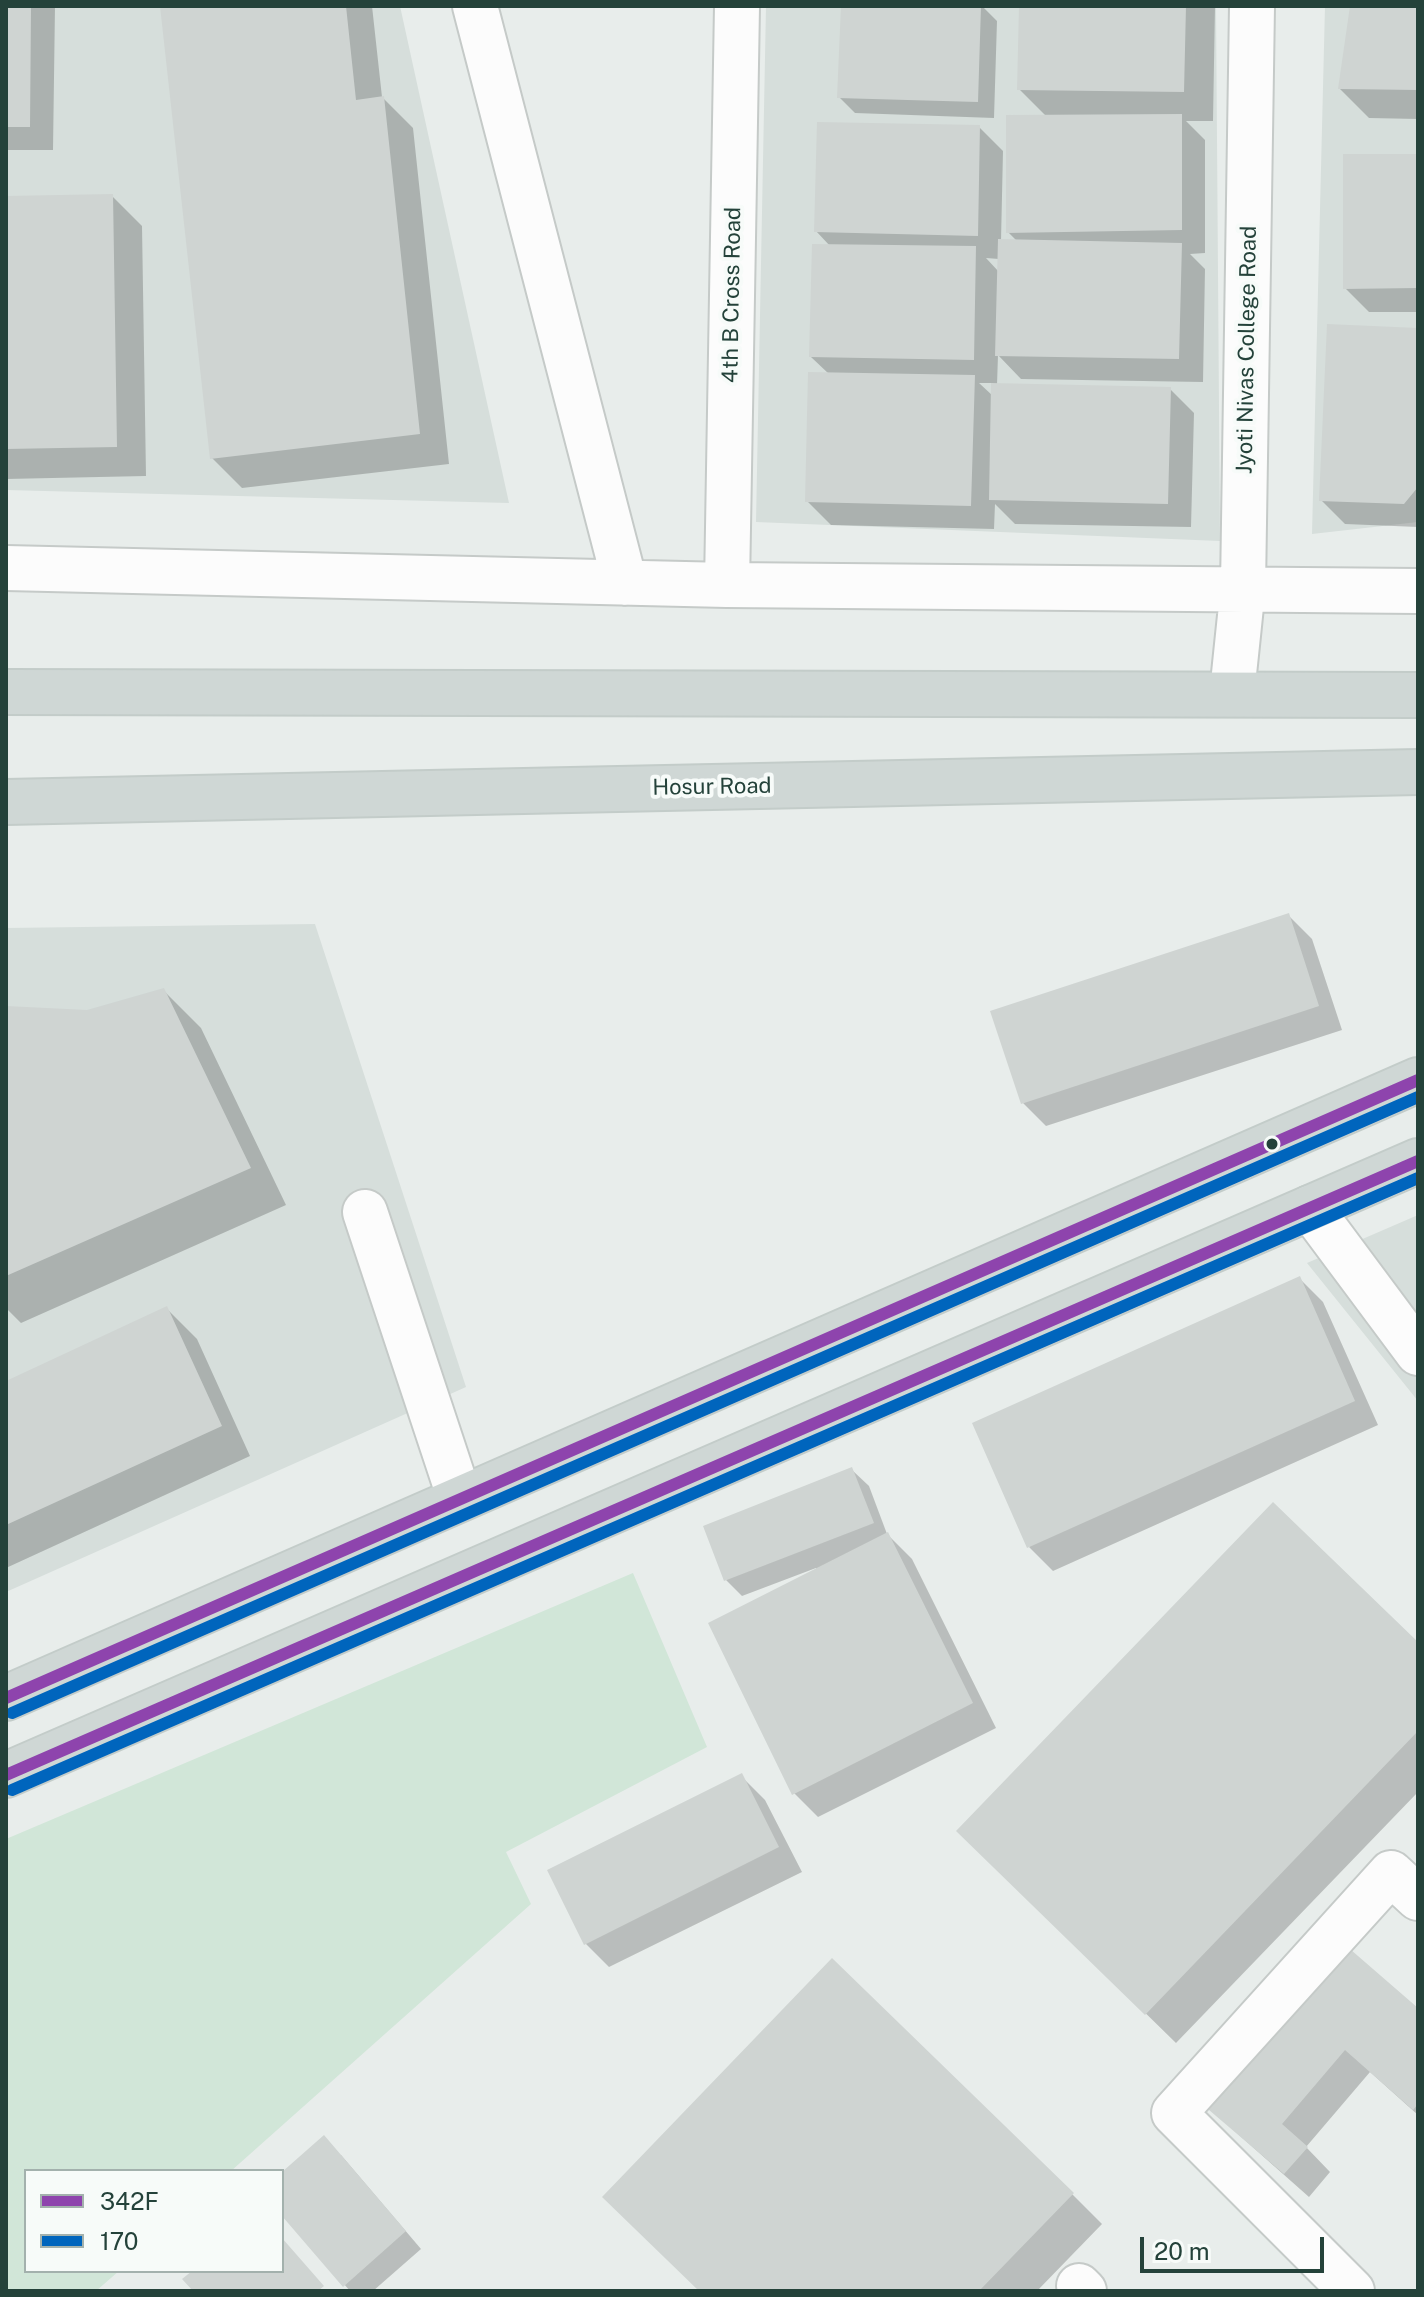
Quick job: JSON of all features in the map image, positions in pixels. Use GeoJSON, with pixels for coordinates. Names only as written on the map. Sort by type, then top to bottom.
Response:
{"type":"FeatureCollection","features":[{"type":"Feature","properties":{"kind":"main road"},"geometry":{"type":"LineString","coordinates":[[6,692],[1418,695]]}},
{"type":"Feature","properties":{"kind":"main road","name":"Hosur Road"},"geometry":{"type":"LineString","coordinates":[[6,802],[1418,772]]}},
{"type":"Feature","properties":{"kind":"main road"},"geometry":{"type":"LineString","coordinates":[[6,1698],[459,1496],[1418,1080]]}},
{"type":"Feature","properties":{"kind":"main road"},"geometry":{"type":"LineString","coordinates":[[6,1775],[1418,1161]]}},
{"type":"Feature","properties":{"kind":"street"},"geometry":{"type":"LineString","coordinates":[[475,6],[625,583]]}},
{"type":"Feature","properties":{"kind":"street","name":"4th B Cross Road"},"geometry":{"type":"LineString","coordinates":[[727,585],[737,6]]}},
{"type":"Feature","properties":{"kind":"street","name":"Jyoti Nivas College Road"},"geometry":{"type":"LineString","coordinates":[[1232,693],[1243,587],[1252,6]]}},
{"type":"Feature","properties":{"kind":"street"},"geometry":{"type":"LineString","coordinates":[[6,568],[727,585],[1243,587],[1418,591]]}},
{"type":"Feature","properties":{"kind":"street"},"geometry":{"type":"LineString","coordinates":[[1310,1208],[1418,1353]]}},
{"type":"Feature","properties":{"kind":"street"},"geometry":{"type":"LineString","coordinates":[[365,1212],[459,1496]]}},
{"type":"Feature","properties":{"kind":"street"},"geometry":{"type":"LineString","coordinates":[[1352,2291],[1174,2113],[1391,1873],[1418,1898]]}},
{"type":"Feature","properties":{"kind":"shaded area"},"geometry":{"type":"Polygon","coordinates":[[[6,6],[400,6],[509,503],[6,490],[6,6]]]}},
{"type":"Feature","properties":{"kind":"shaded area"},"geometry":{"type":"Polygon","coordinates":[[[766,6],[1216,6],[1220,541],[756,522],[766,6]]]}},
{"type":"Feature","properties":{"kind":"shaded area"},"geometry":{"type":"Polygon","coordinates":[[[1325,6],[1418,6],[1418,522],[1312,534],[1325,6]]]}},
{"type":"Feature","properties":{"kind":"shaded area"},"geometry":{"type":"Polygon","coordinates":[[[315,924],[466,1387],[6,1592],[6,928],[315,924]]]}},
{"type":"Feature","properties":{"kind":"shaded area"},"geometry":{"type":"Polygon","coordinates":[[[1418,1215],[1418,1401],[1307,1263],[1418,1215]]]}},
{"type":"Feature","properties":{"kind":"green space"},"geometry":{"type":"Polygon","coordinates":[[[633,1573],[707,1747],[506,1852],[531,1904],[233,2169],[24,2169],[24,2273],[117,2273],[96,2291],[6,2291],[6,1839],[633,1573]]]}},
{"type":"Feature","properties":{"kind":"building"},"geometry":{"type":"Polygon","coordinates":[[[6,6],[31,6],[30,127],[6,127],[6,6]]]}},
{"type":"Feature","properties":{"kind":"building"},"geometry":{"type":"Polygon","coordinates":[[[160,6],[346,6],[356,100],[384,96],[420,434],[210,459],[160,6]]]}},
{"type":"Feature","properties":{"kind":"building"},"geometry":{"type":"Polygon","coordinates":[[[841,6],[981,6],[978,102],[837,98],[841,6]]]}},
{"type":"Feature","properties":{"kind":"building"},"geometry":{"type":"Polygon","coordinates":[[[1019,6],[1186,6],[1184,92],[1017,90],[1019,6]]]}},
{"type":"Feature","properties":{"kind":"building"},"geometry":{"type":"Polygon","coordinates":[[[1350,6],[1418,6],[1418,90],[1338,89],[1350,6]]]}},
{"type":"Feature","properties":{"kind":"building"},"geometry":{"type":"Polygon","coordinates":[[[1182,114],[1182,230],[1006,233],[1006,115],[1182,114]]]}},
{"type":"Feature","properties":{"kind":"building"},"geometry":{"type":"Polygon","coordinates":[[[817,122],[980,125],[978,236],[814,232],[817,122]]]}},
{"type":"Feature","properties":{"kind":"building"},"geometry":{"type":"Polygon","coordinates":[[[1343,154],[1418,154],[1418,288],[1343,289],[1343,154]]]}},
{"type":"Feature","properties":{"kind":"building"},"geometry":{"type":"Polygon","coordinates":[[[113,194],[117,447],[6,449],[6,196],[113,194]]]}},
{"type":"Feature","properties":{"kind":"building"},"geometry":{"type":"Polygon","coordinates":[[[998,239],[1182,243],[1179,359],[995,356],[998,239]]]}},
{"type":"Feature","properties":{"kind":"building"},"geometry":{"type":"Polygon","coordinates":[[[812,244],[976,246],[974,360],[809,357],[812,244]]]}},
{"type":"Feature","properties":{"kind":"building"},"geometry":{"type":"Polygon","coordinates":[[[1327,324],[1418,328],[1418,487],[1404,504],[1319,501],[1327,324]]]}},
{"type":"Feature","properties":{"kind":"building"},"geometry":{"type":"Polygon","coordinates":[[[808,372],[975,375],[971,506],[805,502],[808,372]]]}},
{"type":"Feature","properties":{"kind":"building"},"geometry":{"type":"Polygon","coordinates":[[[991,383],[1171,387],[1168,504],[989,500],[991,383]]]}},
{"type":"Feature","properties":{"kind":"building"},"geometry":{"type":"Polygon","coordinates":[[[1289,913],[1319,1006],[1021,1104],[990,1011],[1289,913]]]}},
{"type":"Feature","properties":{"kind":"building"},"geometry":{"type":"Polygon","coordinates":[[[164,988],[251,1168],[6,1276],[6,1006],[87,1010],[164,988]]]}},
{"type":"Feature","properties":{"kind":"building"},"geometry":{"type":"Polygon","coordinates":[[[1300,1276],[1355,1401],[1027,1548],[972,1423],[1300,1276]]]}},
{"type":"Feature","properties":{"kind":"building"},"geometry":{"type":"Polygon","coordinates":[[[167,1306],[222,1426],[6,1525],[6,1381],[167,1306]]]}},
{"type":"Feature","properties":{"kind":"building"},"geometry":{"type":"Polygon","coordinates":[[[852,1467],[874,1523],[724,1581],[703,1526],[852,1467]]]}},
{"type":"Feature","properties":{"kind":"building"},"geometry":{"type":"Polygon","coordinates":[[[1273,1502],[1418,1642],[1418,1731],[1145,2015],[956,1831],[1273,1502]]]}},
{"type":"Feature","properties":{"kind":"building"},"geometry":{"type":"Polygon","coordinates":[[[888,1532],[973,1703],[792,1795],[708,1623],[888,1532]]]}},
{"type":"Feature","properties":{"kind":"building"},"geometry":{"type":"Polygon","coordinates":[[[742,1773],[779,1847],[584,1945],[547,1870],[742,1773]]]}},
{"type":"Feature","properties":{"kind":"building"},"geometry":{"type":"Polygon","coordinates":[[[1343,1943],[1418,2008],[1418,2104],[1413,2110],[1345,2050],[1282,2124],[1308,2147],[1284,2174],[1202,2104],[1343,1943]]]}},
{"type":"Feature","properties":{"kind":"building"},"geometry":{"type":"Polygon","coordinates":[[[832,1958],[1074,2193],[979,2291],[699,2291],[602,2197],[832,1958]]]}},
{"type":"Feature","properties":{"kind":"building"},"geometry":{"type":"Polygon","coordinates":[[[324,2135],[406,2231],[343,2287],[284,2218],[284,2170],[324,2135]]]}},
{"type":"Feature","properties":{"kind":"building"},"geometry":{"type":"Polygon","coordinates":[[[284,2240],[324,2286],[318,2291],[193,2291],[182,2279],[190,2273],[284,2273],[284,2240]]]}},
{"type":"Feature","properties":{"kind":"transit line","name":"342F"},"geometry":{"type":"LineString","coordinates":[[6,1698],[1418,1080]]}},
{"type":"Feature","properties":{"kind":"transit line","name":"170"},"geometry":{"type":"LineString","coordinates":[[12,1713],[1418,1097]]}},
{"type":"Feature","properties":{"kind":"transit line","name":"342F"},"geometry":{"type":"LineString","coordinates":[[6,1775],[1418,1161]]}},
{"type":"Feature","properties":{"kind":"transit line","name":"170"},"geometry":{"type":"LineString","coordinates":[[12,1790],[1418,1178]]}}]}
